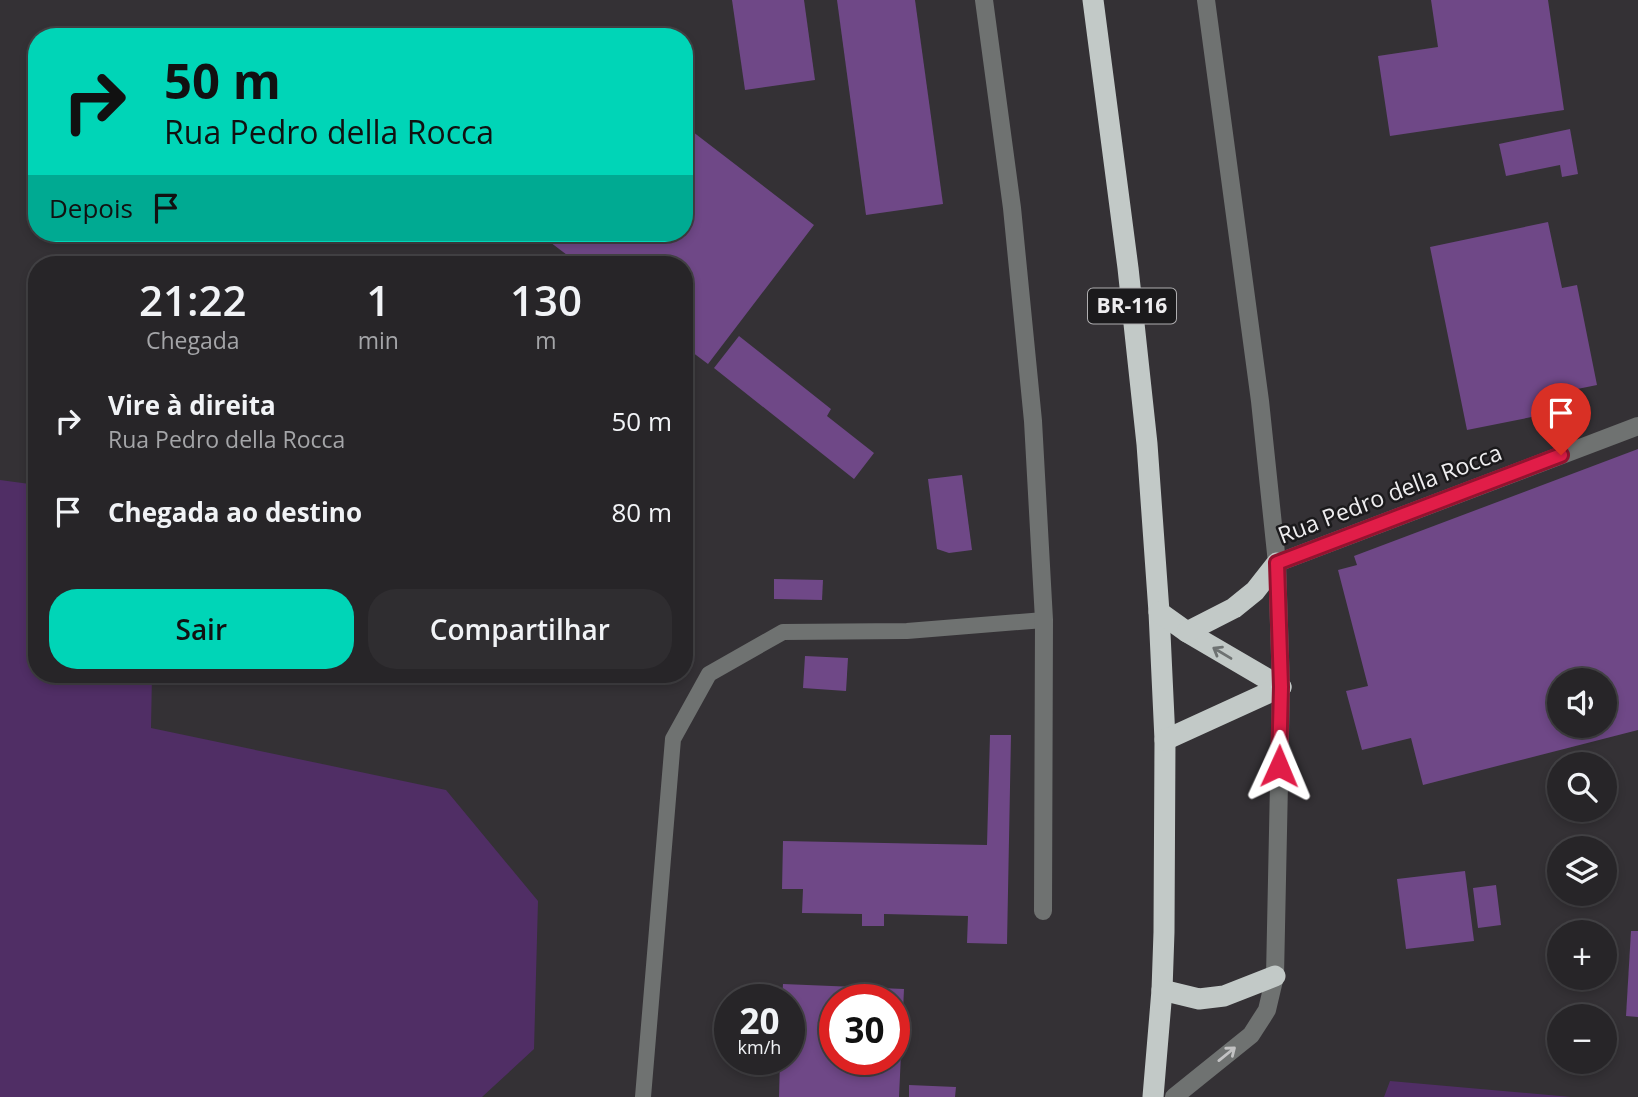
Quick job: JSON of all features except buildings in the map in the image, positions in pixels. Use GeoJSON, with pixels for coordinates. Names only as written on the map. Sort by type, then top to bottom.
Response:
{"type":"FeatureCollection","features":[{"type":"Feature","properties":{"kind":"highway","name":"BR-116"},"geometry":{"type":"LineString","coordinates":[[1093,0],[1147,444],[1159,612],[1165,740],[1164,932],[1153,1097]]}},
{"type":"Feature","properties":{"kind":"highway"},"geometry":{"type":"LineString","coordinates":[[1187,632],[1234,608],[1255,591],[1277,563]]}},
{"type":"Feature","properties":{"kind":"highway"},"geometry":{"type":"LineString","coordinates":[[1159,612],[1187,632],[1281,687]]}},
{"type":"Feature","properties":{"kind":"highway"},"geometry":{"type":"LineString","coordinates":[[1165,740],[1281,687]]}},
{"type":"Feature","properties":{"kind":"highway"},"geometry":{"type":"LineString","coordinates":[[1161,990],[1199,999],[1224,996],[1275,976]]}},
{"type":"Feature","properties":{"kind":"street"},"geometry":{"type":"LineString","coordinates":[[984,0],[1012,208],[1033,421],[1044,620],[1043,911]]}},
{"type":"Feature","properties":{"kind":"street"},"geometry":{"type":"LineString","coordinates":[[1174,1097],[1251,1035],[1267,1010],[1275,976],[1281,687],[1277,563],[1258,387],[1206,0]]}},
{"type":"Feature","properties":{"kind":"street","name":"Rua Pedro della Rocca"},"geometry":{"type":"LineString","coordinates":[[1277,563],[1638,426]]}},
{"type":"Feature","properties":{"kind":"lane"},"geometry":{"type":"LineString","coordinates":[[643,1097],[673,738],[709,674],[783,632],[907,631],[1044,620]]}},
{"type":"Feature","properties":{"kind":"shaded area"},"geometry":{"type":"Polygon","coordinates":[[[0,480],[28,484],[28,683],[152,683],[151,728],[446,790],[538,901],[534,1049],[482,1097],[0,1097],[0,480]]]}},
{"type":"Feature","properties":{"kind":"shaded area"},"geometry":{"type":"Polygon","coordinates":[[[1390,1081],[1571,1097],[1384,1097],[1390,1081]]]}},
{"type":"Feature","properties":{"kind":"route"},"geometry":{"type":"LineString","coordinates":[[1279,766],[1281,687],[1277,563],[1561,455]]}}]}
